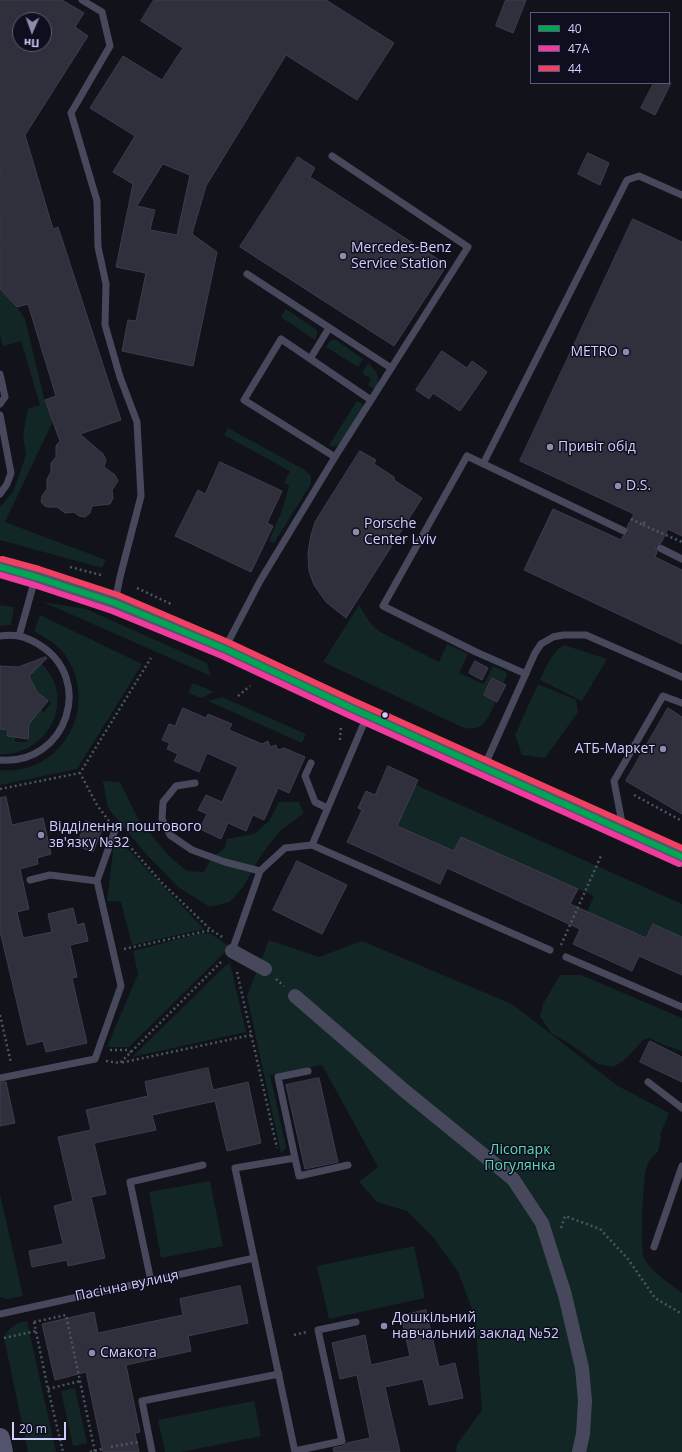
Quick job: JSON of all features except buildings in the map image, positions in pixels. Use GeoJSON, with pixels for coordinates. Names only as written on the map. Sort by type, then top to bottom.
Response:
{"type":"FeatureCollection","features":[{"type":"Feature","properties":{"kind":"main road"},"geometry":{"type":"LineString","coordinates":[[0,567],[36,577],[114,603],[225,648],[368,716],[682,857]]}},
{"type":"Feature","properties":{"kind":"main road"},"geometry":{"type":"LineString","coordinates":[[0,1438],[3,1452]]}},
{"type":"Feature","properties":{"kind":"street"},"geometry":{"type":"LineString","coordinates":[[232,951],[265,969]]}},
{"type":"Feature","properties":{"kind":"street"},"geometry":{"type":"LineString","coordinates":[[295,996],[406,1092],[513,1179],[542,1223],[565,1295],[582,1368],[584,1401],[583,1434],[579,1452]]}},
{"type":"Feature","properties":{"kind":"lane"},"geometry":{"type":"LineString","coordinates":[[82,0],[102,12],[110,46],[71,113],[97,201],[98,247],[106,284],[104,325],[120,377],[137,422],[139,451],[141,496],[114,603]]}},
{"type":"Feature","properties":{"kind":"lane"},"geometry":{"type":"LineString","coordinates":[[225,648],[260,581],[335,457],[468,247],[332,156]]}},
{"type":"Feature","properties":{"kind":"lane"},"geometry":{"type":"LineString","coordinates":[[482,464],[627,180],[640,176],[682,195]]}},
{"type":"Feature","properties":{"kind":"lane"},"geometry":{"type":"LineString","coordinates":[[247,274],[391,368]]}},
{"type":"Feature","properties":{"kind":"lane"},"geometry":{"type":"LineString","coordinates":[[310,359],[329,328]]}},
{"type":"Feature","properties":{"kind":"lane"},"geometry":{"type":"LineString","coordinates":[[335,457],[244,400],[281,339],[371,400]]}},
{"type":"Feature","properties":{"kind":"lane"},"geometry":{"type":"LineString","coordinates":[[0,374],[5,397],[0,404]]}},
{"type":"Feature","properties":{"kind":"lane"},"geometry":{"type":"LineString","coordinates":[[0,415],[11,473],[7,484],[0,494]]}},
{"type":"Feature","properties":{"kind":"lane"},"geometry":{"type":"LineString","coordinates":[[526,674],[476,652],[383,606],[467,456],[624,531]]}},
{"type":"Feature","properties":{"kind":"lane"},"geometry":{"type":"LineString","coordinates":[[660,548],[682,558]]}},
{"type":"Feature","properties":{"kind":"lane"},"geometry":{"type":"LineString","coordinates":[[19,636],[36,577]]}},
{"type":"Feature","properties":{"kind":"lane"},"geometry":{"type":"LineString","coordinates":[[0,636],[12,634],[29,639],[46,649],[59,662],[67,679],[70,697],[67,715],[60,731],[49,745],[32,756],[11,761],[0,760]]}},
{"type":"Feature","properties":{"kind":"lane"},"geometry":{"type":"LineString","coordinates":[[484,767],[535,653],[542,644],[553,637],[586,635],[682,677]]}},
{"type":"Feature","properties":{"kind":"lane"},"geometry":{"type":"LineString","coordinates":[[623,830],[614,780],[663,696],[682,703]]}},
{"type":"Feature","properties":{"kind":"lane"},"geometry":{"type":"LineString","coordinates":[[312,845],[368,716]]}},
{"type":"Feature","properties":{"kind":"lane"},"geometry":{"type":"LineString","coordinates":[[311,762],[305,776],[315,802],[328,808]]}},
{"type":"Feature","properties":{"kind":"lane"},"geometry":{"type":"LineString","coordinates":[[195,783],[176,786],[163,802],[162,819],[170,835],[192,850],[225,862],[260,870]]}},
{"type":"Feature","properties":{"kind":"lane"},"geometry":{"type":"LineString","coordinates":[[0,1078],[95,1059],[121,986],[97,881],[115,830]]}},
{"type":"Feature","properties":{"kind":"lane"},"geometry":{"type":"LineString","coordinates":[[232,951],[260,870],[285,848],[312,845],[550,950]]}},
{"type":"Feature","properties":{"kind":"lane"},"geometry":{"type":"LineString","coordinates":[[30,880],[50,875],[97,881]]}},
{"type":"Feature","properties":{"kind":"lane"},"geometry":{"type":"LineString","coordinates":[[566,957],[682,1007]]}},
{"type":"Feature","properties":{"kind":"lane"},"geometry":{"type":"LineString","coordinates":[[308,1071],[278,1077],[299,1176],[348,1165]]}},
{"type":"Feature","properties":{"kind":"lane"},"geometry":{"type":"LineString","coordinates":[[648,1082],[682,1108]]}},
{"type":"Feature","properties":{"kind":"lane"},"geometry":{"type":"LineString","coordinates":[[295,1158],[235,1168],[295,1451],[342,1441],[318,1330],[356,1322]]}},
{"type":"Feature","properties":{"kind":"lane"},"geometry":{"type":"LineString","coordinates":[[151,1281],[130,1182],[203,1165]]}},
{"type":"Feature","properties":{"kind":"lane"},"geometry":{"type":"LineString","coordinates":[[654,1246],[682,1166]]}},
{"type":"Feature","properties":{"kind":"lane","name":"Пасічна вулиця"},"geometry":{"type":"LineString","coordinates":[[0,1314],[254,1258]]}},
{"type":"Feature","properties":{"kind":"lane"},"geometry":{"type":"LineString","coordinates":[[152,1452],[142,1401],[278,1374]]}},
{"type":"Feature","properties":{"kind":"path"},"geometry":{"type":"LineString","coordinates":[[643,525],[682,542]]}},
{"type":"Feature","properties":{"kind":"path"},"geometry":{"type":"LineString","coordinates":[[0,789],[80,773],[151,658]]}},
{"type":"Feature","properties":{"kind":"path"},"geometry":{"type":"LineString","coordinates":[[238,696],[250,686]]}},
{"type":"Feature","properties":{"kind":"path"},"geometry":{"type":"LineString","coordinates":[[340,740],[341,726]]}},
{"type":"Feature","properties":{"kind":"path"},"geometry":{"type":"LineString","coordinates":[[80,773],[97,805],[115,830],[162,883],[211,930],[112,952]]}},
{"type":"Feature","properties":{"kind":"path"},"geometry":{"type":"LineString","coordinates":[[634,795],[682,821]]}},
{"type":"Feature","properties":{"kind":"path"},"geometry":{"type":"LineString","coordinates":[[560,946],[601,856]]}},
{"type":"Feature","properties":{"kind":"path"},"geometry":{"type":"LineString","coordinates":[[232,951],[120,1063],[251,1035]]}},
{"type":"Feature","properties":{"kind":"path"},"geometry":{"type":"LineString","coordinates":[[232,951],[280,1161]]}},
{"type":"Feature","properties":{"kind":"path"},"geometry":{"type":"LineString","coordinates":[[265,969],[295,996]]}},
{"type":"Feature","properties":{"kind":"path"},"geometry":{"type":"LineString","coordinates":[[0,1015],[13,1075]]}},
{"type":"Feature","properties":{"kind":"path"},"geometry":{"type":"LineString","coordinates":[[98,1051],[127,1050],[131,1052]]}},
{"type":"Feature","properties":{"kind":"path"},"geometry":{"type":"LineString","coordinates":[[552,1255],[565,1216],[600,1229],[628,1259],[655,1298],[682,1314]]}},
{"type":"Feature","properties":{"kind":"path"},"geometry":{"type":"LineString","coordinates":[[30,1308],[63,1452]]}},
{"type":"Feature","properties":{"kind":"path"},"geometry":{"type":"LineString","coordinates":[[34,1322],[66,1315],[95,1452]]}},
{"type":"Feature","properties":{"kind":"path"},"geometry":{"type":"LineString","coordinates":[[4,1338],[36,1331]]}},
{"type":"Feature","properties":{"kind":"path"},"geometry":{"type":"LineString","coordinates":[[48,1389],[80,1381]]}},
{"type":"Feature","properties":{"kind":"path"},"geometry":{"type":"LineString","coordinates":[[110,1447],[150,1439]]}},
{"type":"Feature","properties":{"kind":"path"},"geometry":{"type":"LineString","coordinates":[[90,1452],[95,1452],[102,1449]]}},
{"type":"Feature","properties":{"kind":"green space"},"geometry":{"type":"Polygon","coordinates":[[[0,289],[17,307],[25,319],[45,402],[53,421],[5,522],[106,560],[102,568],[0,540],[0,507],[13,492],[26,455],[23,434],[28,409],[40,405],[21,341],[3,346],[0,335],[0,289]]]}},
{"type":"Feature","properties":{"kind":"green space"},"geometry":{"type":"Polygon","coordinates":[[[286,309],[317,330],[315,340],[281,317],[286,309]]]}},
{"type":"Feature","properties":{"kind":"green space"},"geometry":{"type":"Polygon","coordinates":[[[331,340],[336,340],[363,359],[358,367],[326,347],[331,340]]]}},
{"type":"Feature","properties":{"kind":"green space"},"geometry":{"type":"Polygon","coordinates":[[[368,363],[378,375],[378,382],[375,390],[368,385],[371,379],[362,373],[368,363]]]}},
{"type":"Feature","properties":{"kind":"green space"},"geometry":{"type":"Polygon","coordinates":[[[357,401],[362,403],[364,407],[341,444],[334,447],[329,445],[357,401]]]}},
{"type":"Feature","properties":{"kind":"green space"},"geometry":{"type":"Polygon","coordinates":[[[228,428],[305,470],[311,476],[311,484],[274,543],[269,541],[282,510],[289,486],[284,483],[290,471],[224,435],[228,428]]]}},
{"type":"Feature","properties":{"kind":"green space"},"geometry":{"type":"Polygon","coordinates":[[[43,602],[86,609],[207,663],[211,676],[43,602]]]}},
{"type":"Feature","properties":{"kind":"green space"},"geometry":{"type":"Polygon","coordinates":[[[0,605],[14,607],[11,625],[0,626],[0,605]]]}},
{"type":"Feature","properties":{"kind":"green space"},"geometry":{"type":"Polygon","coordinates":[[[359,605],[370,623],[380,632],[439,662],[447,644],[468,654],[459,673],[484,684],[493,666],[506,672],[507,675],[503,684],[492,679],[484,695],[496,701],[491,713],[484,723],[475,728],[469,729],[462,727],[323,662],[359,605]]]}},
{"type":"Feature","properties":{"kind":"green space"},"geometry":{"type":"Polygon","coordinates":[[[40,615],[142,664],[77,769],[0,785],[0,770],[22,769],[41,762],[56,751],[68,735],[76,717],[79,698],[76,678],[64,653],[52,642],[34,631],[40,615]]]}},
{"type":"Feature","properties":{"kind":"green space"},"geometry":{"type":"Polygon","coordinates":[[[564,645],[607,659],[582,701],[540,680],[552,656],[564,645]]]}},
{"type":"Feature","properties":{"kind":"green space"},"geometry":{"type":"Polygon","coordinates":[[[28,663],[42,664],[52,678],[57,693],[57,708],[52,723],[44,736],[32,746],[17,752],[0,754],[0,729],[8,730],[7,736],[15,737],[15,742],[27,742],[31,714],[35,717],[41,710],[44,712],[51,703],[27,686],[32,682],[29,676],[33,672],[28,663]]]}},
{"type":"Feature","properties":{"kind":"green space"},"geometry":{"type":"Polygon","coordinates":[[[193,683],[214,692],[201,698],[188,693],[193,683]]]}},
{"type":"Feature","properties":{"kind":"green space"},"geometry":{"type":"Polygon","coordinates":[[[538,684],[576,700],[578,712],[545,758],[522,755],[515,735],[538,684]]]}},
{"type":"Feature","properties":{"kind":"green space"},"geometry":{"type":"Polygon","coordinates":[[[222,697],[306,734],[302,743],[208,701],[222,697]]]}},
{"type":"Feature","properties":{"kind":"green space"},"geometry":{"type":"Polygon","coordinates":[[[103,781],[120,782],[138,819],[170,857],[187,871],[204,872],[212,857],[224,849],[227,839],[254,834],[269,821],[279,802],[299,802],[304,813],[280,831],[262,854],[243,887],[230,902],[210,907],[178,887],[147,855],[108,808],[103,781]]]}},
{"type":"Feature","properties":{"kind":"green space"},"geometry":{"type":"Polygon","coordinates":[[[416,785],[682,904],[682,937],[653,924],[646,938],[587,912],[594,896],[461,837],[454,851],[397,826],[416,785]]]}},
{"type":"Feature","properties":{"kind":"green space"},"geometry":{"type":"Polygon","coordinates":[[[120,841],[204,929],[132,945],[121,902],[107,901],[114,844],[120,841]]]}},
{"type":"Feature","properties":{"kind":"green space"},"geometry":{"type":"Polygon","coordinates":[[[210,933],[227,945],[227,950],[129,1047],[107,1047],[138,974],[133,951],[198,934],[210,933]]]}},
{"type":"Feature","properties":{"kind":"green space","name":"Лісопарк Погулянка"},"geometry":{"type":"Polygon","coordinates":[[[269,940],[319,957],[362,941],[512,1004],[618,1086],[669,1113],[660,1135],[661,1138],[658,1152],[650,1159],[646,1169],[643,1199],[642,1242],[644,1258],[647,1263],[661,1277],[682,1293],[682,1452],[456,1452],[457,1444],[482,1410],[475,1317],[458,1272],[434,1238],[407,1211],[377,1202],[359,1182],[378,1167],[322,1065],[270,1075],[286,1147],[281,1153],[247,996],[269,940]]]}},
{"type":"Feature","properties":{"kind":"green space"},"geometry":{"type":"Polygon","coordinates":[[[230,963],[246,1032],[132,1057],[226,965],[230,963]]]}},
{"type":"Feature","properties":{"kind":"green space"},"geometry":{"type":"Polygon","coordinates":[[[560,975],[581,975],[682,1018],[682,1051],[649,1038],[643,1040],[627,1058],[614,1067],[598,1064],[570,1044],[551,1033],[540,1016],[543,1004],[560,975]]]}},
{"type":"Feature","properties":{"kind":"green space"},"geometry":{"type":"Polygon","coordinates":[[[210,1181],[223,1246],[161,1258],[149,1192],[210,1181]]]}},
{"type":"Feature","properties":{"kind":"green space"},"geometry":{"type":"Polygon","coordinates":[[[0,1194],[23,1296],[8,1299],[0,1297],[0,1194]]]}},
{"type":"Feature","properties":{"kind":"green space"},"geometry":{"type":"Polygon","coordinates":[[[414,1246],[425,1298],[329,1319],[317,1266],[414,1246]]]}},
{"type":"Feature","properties":{"kind":"green space"},"geometry":{"type":"Polygon","coordinates":[[[27,1321],[56,1452],[28,1452],[4,1338],[13,1326],[27,1321]]]}},
{"type":"Feature","properties":{"kind":"green space"},"geometry":{"type":"Polygon","coordinates":[[[75,1388],[87,1443],[73,1446],[61,1391],[75,1388]]]}},
{"type":"Feature","properties":{"kind":"green space"},"geometry":{"type":"Polygon","coordinates":[[[254,1401],[261,1436],[181,1452],[165,1452],[158,1420],[254,1401]]]}},
{"type":"Feature","properties":{"kind":"transit line","name":"44"},"geometry":{"type":"LineString","coordinates":[[2,559],[39,569],[118,595],[228,642],[352,700],[682,848]]}},
{"type":"Feature","properties":{"kind":"transit line","name":"40"},"geometry":{"type":"LineString","coordinates":[[0,567],[36,577],[115,603],[225,649],[349,707],[682,857]]}},
{"type":"Feature","properties":{"kind":"transit line","name":"47А"},"geometry":{"type":"LineString","coordinates":[[0,575],[112,611],[222,656],[346,714],[679,864]]}},
{"type":"Feature","properties":{"kind":"place","name":"Mercedes-Benz Service Station"},"geometry":{"type":"Point","coordinates":[343,256]}},
{"type":"Feature","properties":{"kind":"place","name":"METRO"},"geometry":{"type":"Point","coordinates":[626,352]}},
{"type":"Feature","properties":{"kind":"place","name":"Привіт обід"},"geometry":{"type":"Point","coordinates":[550,447]}},
{"type":"Feature","properties":{"kind":"place","name":"D.S."},"geometry":{"type":"Point","coordinates":[618,486]}},
{"type":"Feature","properties":{"kind":"place","name":"Porsche Center Lviv"},"geometry":{"type":"Point","coordinates":[356,532]}},
{"type":"Feature","properties":{"kind":"place","name":"АТБ-Маркет"},"geometry":{"type":"Point","coordinates":[663,749]}},
{"type":"Feature","properties":{"kind":"place","name":"Відділення поштового зв'язку №32"},"geometry":{"type":"Point","coordinates":[41,835]}},
{"type":"Feature","properties":{"kind":"place","name":"Дошкільний навчальний заклад №52"},"geometry":{"type":"Point","coordinates":[384,1326]}},
{"type":"Feature","properties":{"kind":"place","name":"Смакота"},"geometry":{"type":"Point","coordinates":[92,1353]}}]}
